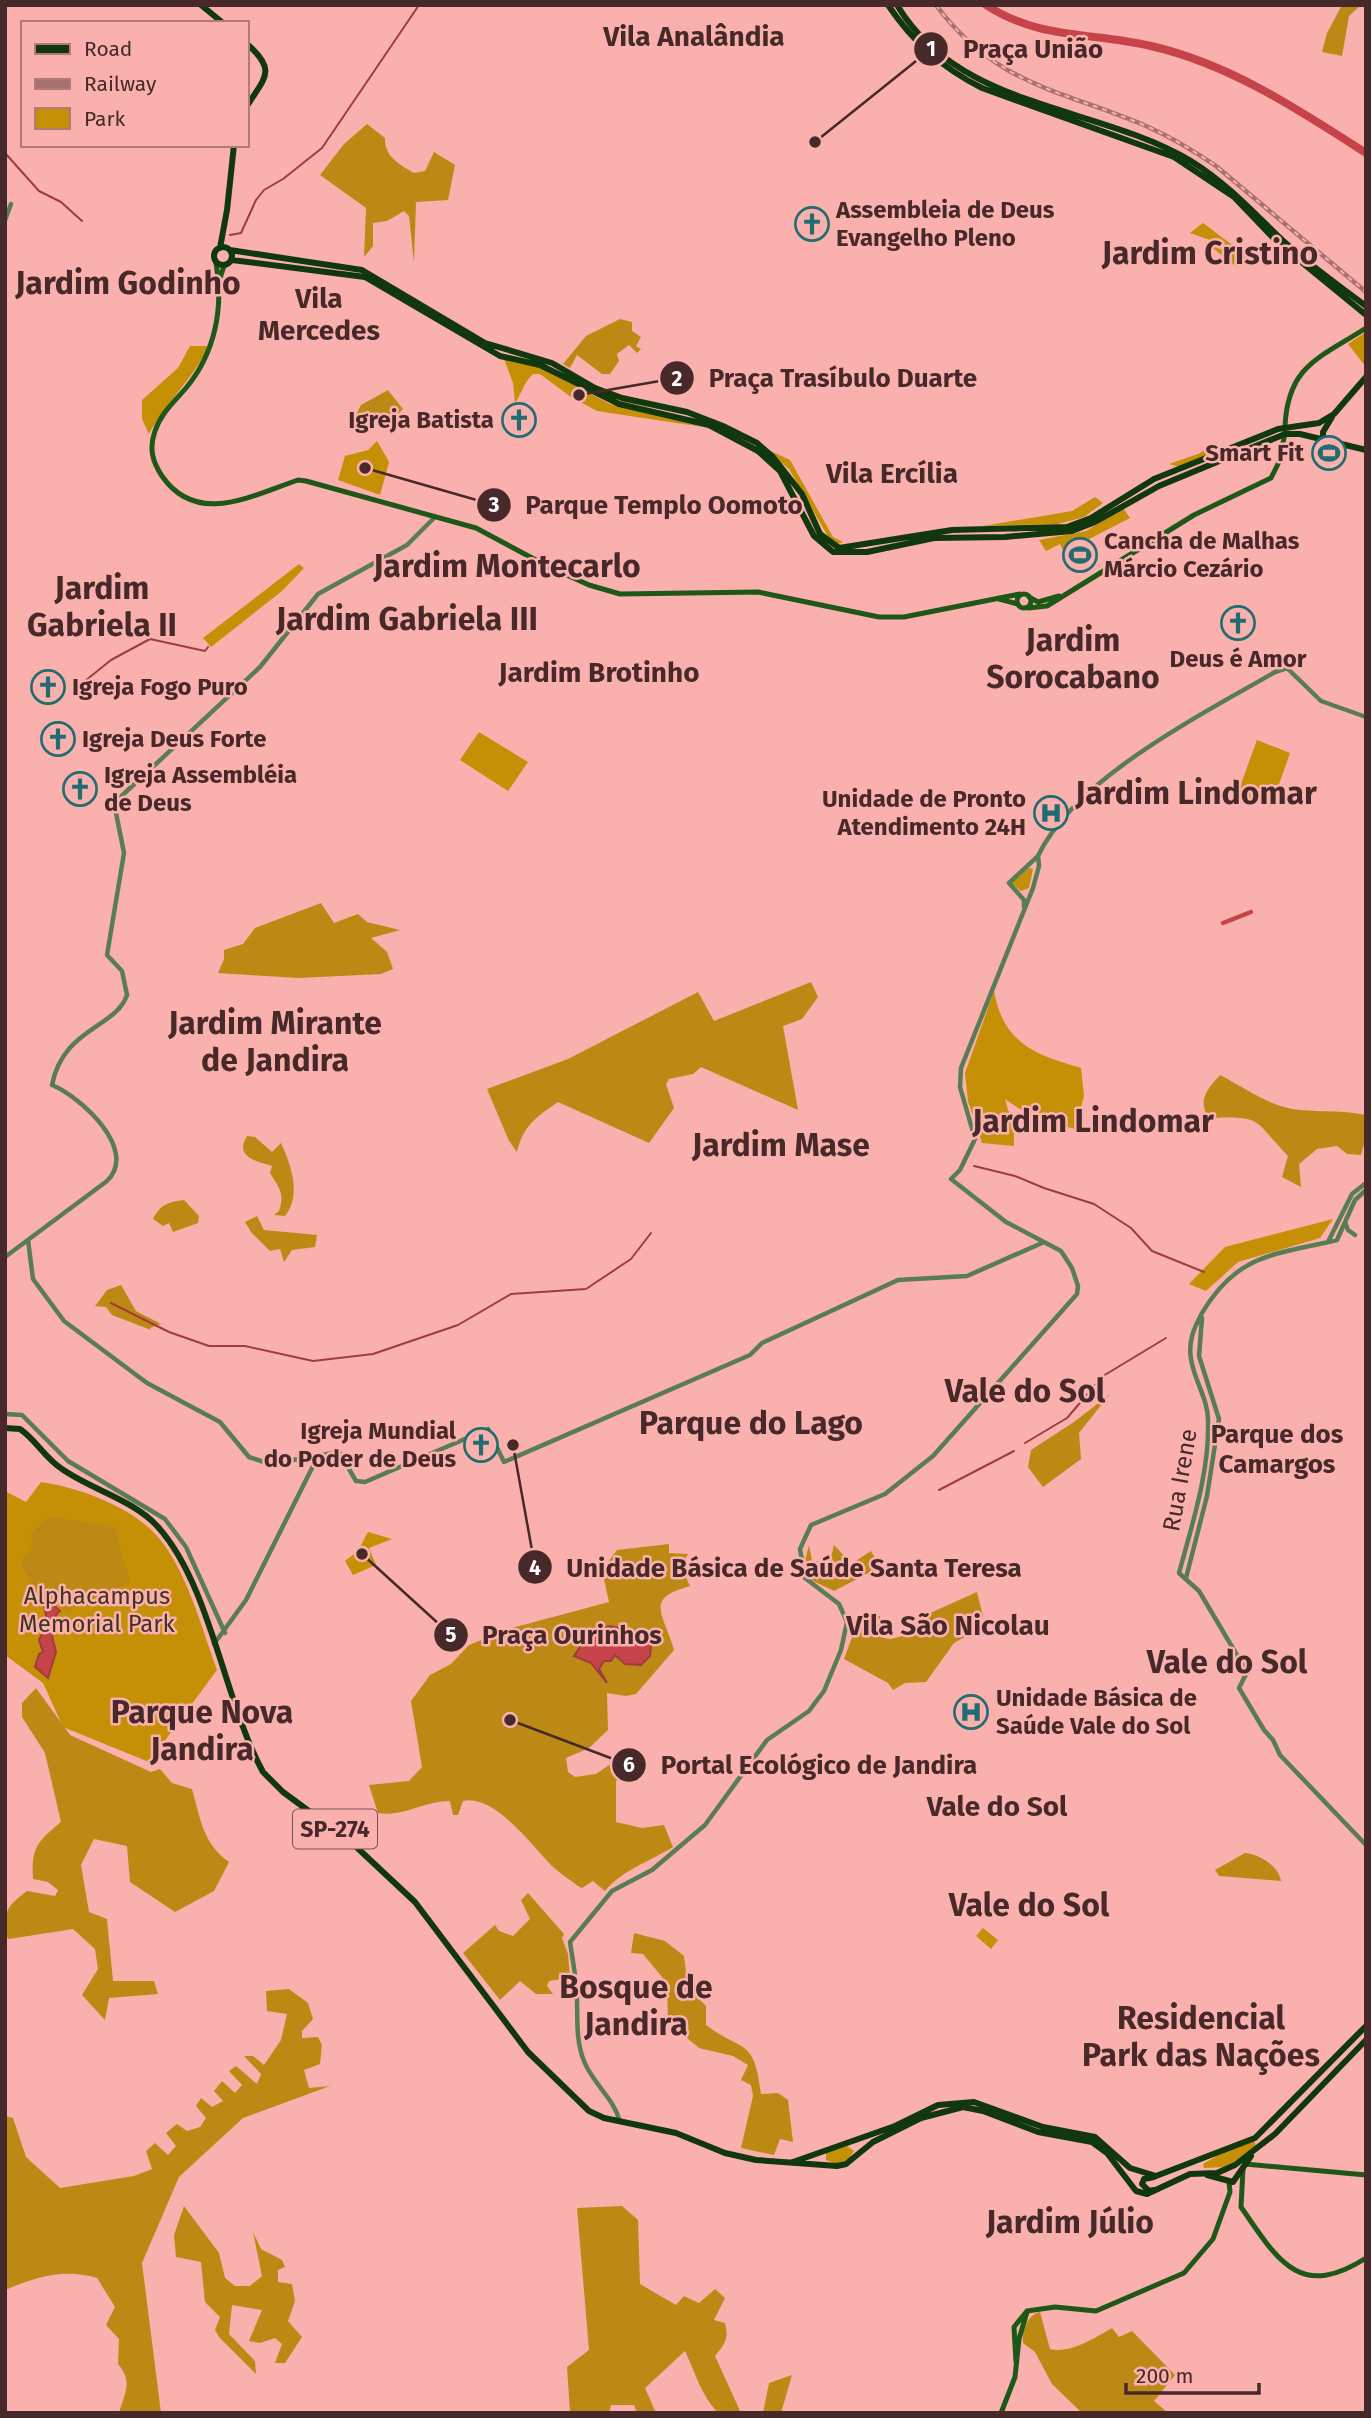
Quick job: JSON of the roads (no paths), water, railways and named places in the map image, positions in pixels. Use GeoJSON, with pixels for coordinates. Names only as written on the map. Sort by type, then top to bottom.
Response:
{"type":"FeatureCollection","features":[{"type":"Feature","properties":{"kind":"main road"},"geometry":{"type":"LineString","coordinates":[[201,5],[221,21]]}},
{"type":"Feature","properties":{"kind":"main road"},"geometry":{"type":"LineString","coordinates":[[888,5],[917,43],[960,77],[982,88],[1191,162]]}},
{"type":"Feature","properties":{"kind":"main road"},"geometry":{"type":"LineString","coordinates":[[897,5],[925,42],[977,81],[1143,139],[1191,162],[1241,198],[1295,251],[1366,306]]}},
{"type":"Feature","properties":{"kind":"main road"},"geometry":{"type":"LineString","coordinates":[[248,45],[260,55],[266,74],[261,88],[248,105]]}},
{"type":"Feature","properties":{"kind":"main road"},"geometry":{"type":"LineString","coordinates":[[232,260],[226,249],[224,234],[234,147]]}},
{"type":"Feature","properties":{"kind":"main road"},"geometry":{"type":"LineString","coordinates":[[1161,150],[1234,197],[1277,242],[1366,315]]}},
{"type":"Feature","properties":{"kind":"main road"},"geometry":{"type":"LineString","coordinates":[[219,281],[214,254],[226,249],[362,270],[485,343],[552,363],[613,395],[703,417],[757,443],[788,473],[802,494],[820,534],[839,548],[952,530],[1066,527],[1091,518],[1154,479],[1334,414]]}},
{"type":"Feature","properties":{"kind":"main road"},"geometry":{"type":"LineString","coordinates":[[1066,594],[1038,602],[1020,594],[904,617],[879,617],[758,592],[620,594],[569,576],[476,528],[298,480],[230,504],[217,505],[183,496],[166,481],[153,461],[152,439],[159,419],[195,376],[210,351],[219,281],[224,266],[232,260],[365,278],[491,353],[540,365],[620,404],[709,425],[758,451],[780,471],[814,537],[833,552],[867,552],[934,538],[1005,537],[1072,531],[1095,522],[1149,491],[1285,430],[1366,450]]}},
{"type":"Feature","properties":{"kind":"main road"},"geometry":{"type":"LineString","coordinates":[[216,263],[224,266]]}},
{"type":"Feature","properties":{"kind":"main road"},"geometry":{"type":"LineString","coordinates":[[995,599],[1028,608],[1047,606],[1194,515],[1271,478],[1278,464],[1287,405],[1296,378],[1366,328]]}},
{"type":"Feature","properties":{"kind":"main road"},"geometry":{"type":"LineString","coordinates":[[1323,440],[1323,432],[1334,414],[1366,377]]}},
{"type":"Feature","properties":{"kind":"main road"},"geometry":{"type":"LineString","coordinates":[[1310,436],[1315,431],[1312,424]]}},
{"type":"Feature","properties":{"kind":"main road"},"geometry":{"type":"LineString","coordinates":[[1018,604],[1020,594]]}},
{"type":"Feature","properties":{"kind":"main road"},"geometry":{"type":"LineString","coordinates":[[1028,597],[1028,608]]}},
{"type":"Feature","properties":{"kind":"main road","name":"SP-274"},"geometry":{"type":"LineString","coordinates":[[5,1428],[20,1429],[63,1470],[155,1524],[182,1565],[263,1772],[284,1792],[351,1842],[415,1902],[528,2052],[577,2102],[604,2119],[676,2133],[724,2153],[788,2164]]}},
{"type":"Feature","properties":{"kind":"main road"},"geometry":{"type":"LineString","coordinates":[[1156,2190],[1149,2191],[1142,2184],[1144,2179],[1255,2138],[1366,2026]]}},
{"type":"Feature","properties":{"kind":"main road"},"geometry":{"type":"LineString","coordinates":[[788,2164],[846,2164],[867,2145],[921,2118],[963,2107],[983,2111],[1038,2132],[1092,2142],[1107,2153],[1136,2191],[1147,2194],[1181,2178],[1227,2170],[1254,2151],[1308,2102],[1366,2040]]}},
{"type":"Feature","properties":{"kind":"main road"},"geometry":{"type":"LineString","coordinates":[[788,2164],[895,2126],[938,2105],[974,2102],[1044,2127],[1096,2137],[1130,2168],[1156,2176]]}},
{"type":"Feature","properties":{"kind":"main road"},"geometry":{"type":"LineString","coordinates":[[850,2142],[856,2147],[857,2155]]}},
{"type":"Feature","properties":{"kind":"main road"},"geometry":{"type":"LineString","coordinates":[[825,2150],[823,2158],[829,2165]]}},
{"type":"Feature","properties":{"kind":"main road"},"geometry":{"type":"LineString","coordinates":[[1202,2173],[1229,2182],[1235,2180],[1254,2151]]}},
{"type":"Feature","properties":{"kind":"main road"},"geometry":{"type":"LineString","coordinates":[[1244,2167],[1366,2175]]}},
{"type":"Feature","properties":{"kind":"main road"},"geometry":{"type":"LineString","coordinates":[[1244,2167],[1241,2207],[1275,2255],[1298,2274],[1331,2275],[1366,2258]]}},
{"type":"Feature","properties":{"kind":"main road"},"geometry":{"type":"LineString","coordinates":[[1001,2413],[1015,2377],[1026,2311],[1055,2307],[1096,2311],[1184,2273],[1208,2246],[1226,2206],[1229,2182]]}},
{"type":"Feature","properties":{"kind":"main road"},"geometry":{"type":"LineString","coordinates":[[1226,2206],[1241,2207]]}},
{"type":"Feature","properties":{"kind":"street"},"geometry":{"type":"LineString","coordinates":[[5,219],[11,204]]}},
{"type":"Feature","properties":{"kind":"street"},"geometry":{"type":"LineString","coordinates":[[5,1257],[107,1181],[117,1168],[118,1160],[113,1144],[93,1116],[74,1097],[52,1084],[57,1064],[67,1049],[126,1000],[127,987],[122,971],[107,955],[124,853],[114,803],[260,667],[318,594],[407,545],[435,517]]}},
{"type":"Feature","properties":{"kind":"street"},"geometry":{"type":"LineString","coordinates":[[1024,911],[1024,900],[1009,883],[1038,856],[1056,825],[1122,766],[1275,672],[1287,668],[1321,701],[1366,717]]}},
{"type":"Feature","properties":{"kind":"street"},"geometry":{"type":"LineString","coordinates":[[620,2122],[616,2106],[598,2085],[585,2063],[579,2045],[570,1941],[612,1891],[652,1870],[705,1825],[773,1734],[808,1711],[824,1691],[847,1622],[839,1604],[805,1578],[799,1559],[804,1538],[811,1525],[885,1494],[933,1456],[1074,1300],[1078,1286],[1070,1262],[1061,1251],[1006,1222],[951,1179],[961,1170],[975,1139],[960,1087],[961,1068],[1033,888],[1038,856]]}},
{"type":"Feature","properties":{"kind":"street"},"geometry":{"type":"LineString","coordinates":[[1026,866],[1033,865],[1037,873]]}},
{"type":"Feature","properties":{"kind":"street"},"geometry":{"type":"LineString","coordinates":[[1015,892],[1024,894],[1033,888]]}},
{"type":"Feature","properties":{"kind":"street"},"geometry":{"type":"LineString","coordinates":[[1328,1242],[1352,1194],[1366,1184]]}},
{"type":"Feature","properties":{"kind":"street"},"geometry":{"type":"LineString","coordinates":[[1355,1235],[1348,1230],[1345,1220],[1355,1200],[1366,1190]]}},
{"type":"Feature","properties":{"kind":"street","name":"Rua Irene"},"geometry":{"type":"LineString","coordinates":[[1202,1313],[1199,1356],[1219,1419],[1207,1496],[1197,1524],[1185,1578],[1179,1573],[1201,1480],[1208,1418],[1191,1359],[1191,1336],[1202,1313],[1227,1279],[1247,1263],[1337,1240],[1345,1220]]}},
{"type":"Feature","properties":{"kind":"street"},"geometry":{"type":"LineString","coordinates":[[28,1240],[33,1279],[71,1327],[147,1383],[220,1422],[241,1451],[256,1461],[270,1464],[339,1452],[356,1481],[365,1482],[488,1429],[504,1462],[750,1355],[756,1348],[873,1290],[898,1280],[967,1276],[1042,1242]]}},
{"type":"Feature","properties":{"kind":"street"},"geometry":{"type":"LineString","coordinates":[[1191,1359],[1199,1356]]}},
{"type":"Feature","properties":{"kind":"street"},"geometry":{"type":"LineString","coordinates":[[1195,1373],[1204,1371]]}},
{"type":"Feature","properties":{"kind":"street"},"geometry":{"type":"LineString","coordinates":[[5,1414],[22,1415],[68,1461],[164,1519],[186,1547],[225,1633]]}},
{"type":"Feature","properties":{"kind":"street"},"geometry":{"type":"LineString","coordinates":[[214,1644],[225,1633],[252,1588],[320,1454]]}},
{"type":"Feature","properties":{"kind":"street"},"geometry":{"type":"LineString","coordinates":[[1201,1480],[1209,1481]]}},
{"type":"Feature","properties":{"kind":"street"},"geometry":{"type":"LineString","coordinates":[[1198,1494],[1207,1496]]}},
{"type":"Feature","properties":{"kind":"street"},"geometry":{"type":"LineString","coordinates":[[1185,1578],[1199,1591],[1247,1672],[1239,1688],[1280,1755],[1366,1845]]}},
{"type":"Feature","properties":{"kind":"waterway"},"geometry":{"type":"LineString","coordinates":[[230,235],[241,233],[256,200],[264,190],[283,179],[322,148],[419,5]]}},
{"type":"Feature","properties":{"kind":"waterway"},"geometry":{"type":"LineString","coordinates":[[986,5],[1006,16],[1046,30],[1151,46],[1208,64],[1263,90],[1366,153]]}},
{"type":"Feature","properties":{"kind":"waterway"},"geometry":{"type":"LineString","coordinates":[[5,153],[39,191],[61,202],[82,221]]}},
{"type":"Feature","properties":{"kind":"waterway"},"geometry":{"type":"LineString","coordinates":[[85,681],[111,660],[150,639],[205,651],[208,647]]}},
{"type":"Feature","properties":{"kind":"waterway"},"geometry":{"type":"LineString","coordinates":[[1223,923],[1251,912]]}},
{"type":"Feature","properties":{"kind":"waterway"},"geometry":{"type":"LineString","coordinates":[[974,1166],[1015,1176],[1094,1204],[1131,1228],[1152,1251],[1204,1272]]}},
{"type":"Feature","properties":{"kind":"waterway"},"geometry":{"type":"LineString","coordinates":[[111,1303],[169,1332],[209,1346],[245,1346],[313,1361],[373,1354],[458,1325],[511,1294],[586,1289],[631,1259],[651,1233]]}},
{"type":"Feature","properties":{"kind":"waterway"},"geometry":{"type":"LineString","coordinates":[[1025,1443],[1067,1418],[1103,1376],[1166,1338]]}},
{"type":"Feature","properties":{"kind":"waterway"},"geometry":{"type":"LineString","coordinates":[[939,1490],[1014,1451]]}},
{"type":"Feature","properties":{"kind":"railway"},"geometry":{"type":"LineString","coordinates":[[936,5],[982,53],[1007,69],[1058,93],[1146,126],[1208,160],[1366,292]]}},
{"type":"Feature","properties":{"kind":"place","name":"Praça União"},"geometry":{"type":"Point","coordinates":[815,142]}},
{"type":"Feature","properties":{"kind":"place","name":"Assembleia de Deus Evangelho Pleno"},"geometry":{"type":"Point","coordinates":[812,224]}},
{"type":"Feature","properties":{"kind":"place","name":"Praça Trasíbulo Duarte"},"geometry":{"type":"Point","coordinates":[579,395]}},
{"type":"Feature","properties":{"kind":"place","name":"Igreja Batista"},"geometry":{"type":"Point","coordinates":[519,420]}},
{"type":"Feature","properties":{"kind":"place","name":"Smart Fit"},"geometry":{"type":"Point","coordinates":[1329,453]}},
{"type":"Feature","properties":{"kind":"place","name":"Parque Templo Oomoto"},"geometry":{"type":"Point","coordinates":[365,468]}},
{"type":"Feature","properties":{"kind":"place","name":"Cancha de Malhas Márcio Cezário"},"geometry":{"type":"Point","coordinates":[1080,555]}},
{"type":"Feature","properties":{"kind":"place","name":"Deus é Amor"},"geometry":{"type":"Point","coordinates":[1238,623]}},
{"type":"Feature","properties":{"kind":"place","name":"Igreja Fogo Puro"},"geometry":{"type":"Point","coordinates":[48,687]}},
{"type":"Feature","properties":{"kind":"place","name":"Igreja Deus Forte"},"geometry":{"type":"Point","coordinates":[58,739]}},
{"type":"Feature","properties":{"kind":"place","name":"Igreja Assembléia de Deus"},"geometry":{"type":"Point","coordinates":[80,789]}},
{"type":"Feature","properties":{"kind":"place","name":"Unidade de Pronto Atendimento 24H"},"geometry":{"type":"Point","coordinates":[1051,813]}},
{"type":"Feature","properties":{"kind":"place","name":"Igreja Mundial do Poder de Deus"},"geometry":{"type":"Point","coordinates":[481,1445]}},
{"type":"Feature","properties":{"kind":"place","name":"Unidade Básica de Saúde Santa Teresa"},"geometry":{"type":"Point","coordinates":[513,1445]}},
{"type":"Feature","properties":{"kind":"place","name":"Praça Ourinhos"},"geometry":{"type":"Point","coordinates":[362,1554]}},
{"type":"Feature","properties":{"kind":"place","name":"Unidade Básica de Saúde Vale do Sol"},"geometry":{"type":"Point","coordinates":[971,1712]}},
{"type":"Feature","properties":{"kind":"place","name":"Portal Ecológico de Jandira"},"geometry":{"type":"Point","coordinates":[510,1720]}},
{"type":"Feature","properties":{"kind":"district","name":"Vila Analândia"},"geometry":{"type":"Point","coordinates":[694,36]}},
{"type":"Feature","properties":{"kind":"district","name":"Jardim Cristino"},"geometry":{"type":"Point","coordinates":[1210,253]}},
{"type":"Feature","properties":{"kind":"district","name":"Jardim Godinho"},"geometry":{"type":"Point","coordinates":[128,283]}},
{"type":"Feature","properties":{"kind":"district","name":"Vila Mercedes"},"geometry":{"type":"Point","coordinates":[319,314]}},
{"type":"Feature","properties":{"kind":"district","name":"Vila Ercília"},"geometry":{"type":"Point","coordinates":[892,473]}},
{"type":"Feature","properties":{"kind":"district","name":"Jardim Montecarlo"},"geometry":{"type":"Point","coordinates":[507,566]}},
{"type":"Feature","properties":{"kind":"district","name":"Jardim Gabriela II"},"geometry":{"type":"Point","coordinates":[102,606]}},
{"type":"Feature","properties":{"kind":"district","name":"Jardim Gabriela III"},"geometry":{"type":"Point","coordinates":[407,619]}},
{"type":"Feature","properties":{"kind":"district","name":"Jardim Sorocabano"},"geometry":{"type":"Point","coordinates":[1073,658]}},
{"type":"Feature","properties":{"kind":"district","name":"Jardim Brotinho"},"geometry":{"type":"Point","coordinates":[599,672]}},
{"type":"Feature","properties":{"kind":"district","name":"Jardim Lindomar"},"geometry":{"type":"Point","coordinates":[1196,793]}},
{"type":"Feature","properties":{"kind":"district","name":"Jardim Mirante de Jandira"},"geometry":{"type":"Point","coordinates":[275,1042]}},
{"type":"Feature","properties":{"kind":"district","name":"Jardim Lindomar"},"geometry":{"type":"Point","coordinates":[1093,1121]}},
{"type":"Feature","properties":{"kind":"district","name":"Jardim Mase"},"geometry":{"type":"Point","coordinates":[781,1145]}},
{"type":"Feature","properties":{"kind":"district","name":"Vale do Sol"},"geometry":{"type":"Point","coordinates":[1025,1391]}},
{"type":"Feature","properties":{"kind":"district","name":"Parque do Lago"},"geometry":{"type":"Point","coordinates":[751,1423]}},
{"type":"Feature","properties":{"kind":"district","name":"Parque dos Camargos"},"geometry":{"type":"Point","coordinates":[1277,1449]}},
{"type":"Feature","properties":{"kind":"district","name":"Vila São Nicolau"},"geometry":{"type":"Point","coordinates":[948,1625]}},
{"type":"Feature","properties":{"kind":"district","name":"Vale do Sol"},"geometry":{"type":"Point","coordinates":[1227,1662]}},
{"type":"Feature","properties":{"kind":"district","name":"Parque Nova Jandira"},"geometry":{"type":"Point","coordinates":[202,1730]}},
{"type":"Feature","properties":{"kind":"district","name":"Vale do Sol"},"geometry":{"type":"Point","coordinates":[997,1806]}},
{"type":"Feature","properties":{"kind":"district","name":"Vale do Sol"},"geometry":{"type":"Point","coordinates":[1029,1905]}},
{"type":"Feature","properties":{"kind":"district","name":"Bosque de Jandira"},"geometry":{"type":"Point","coordinates":[636,2006]}},
{"type":"Feature","properties":{"kind":"district","name":"Residencial Park das Nações"},"geometry":{"type":"Point","coordinates":[1201,2036]}},
{"type":"Feature","properties":{"kind":"district","name":"Jardim Júlio"},"geometry":{"type":"Point","coordinates":[1070,2222]}},
{"type":"Feature","properties":{"kind":"park label","name":"Alphacampus Memorial Park"},"geometry":{"type":"Point","coordinates":[97,1610]}}]}
